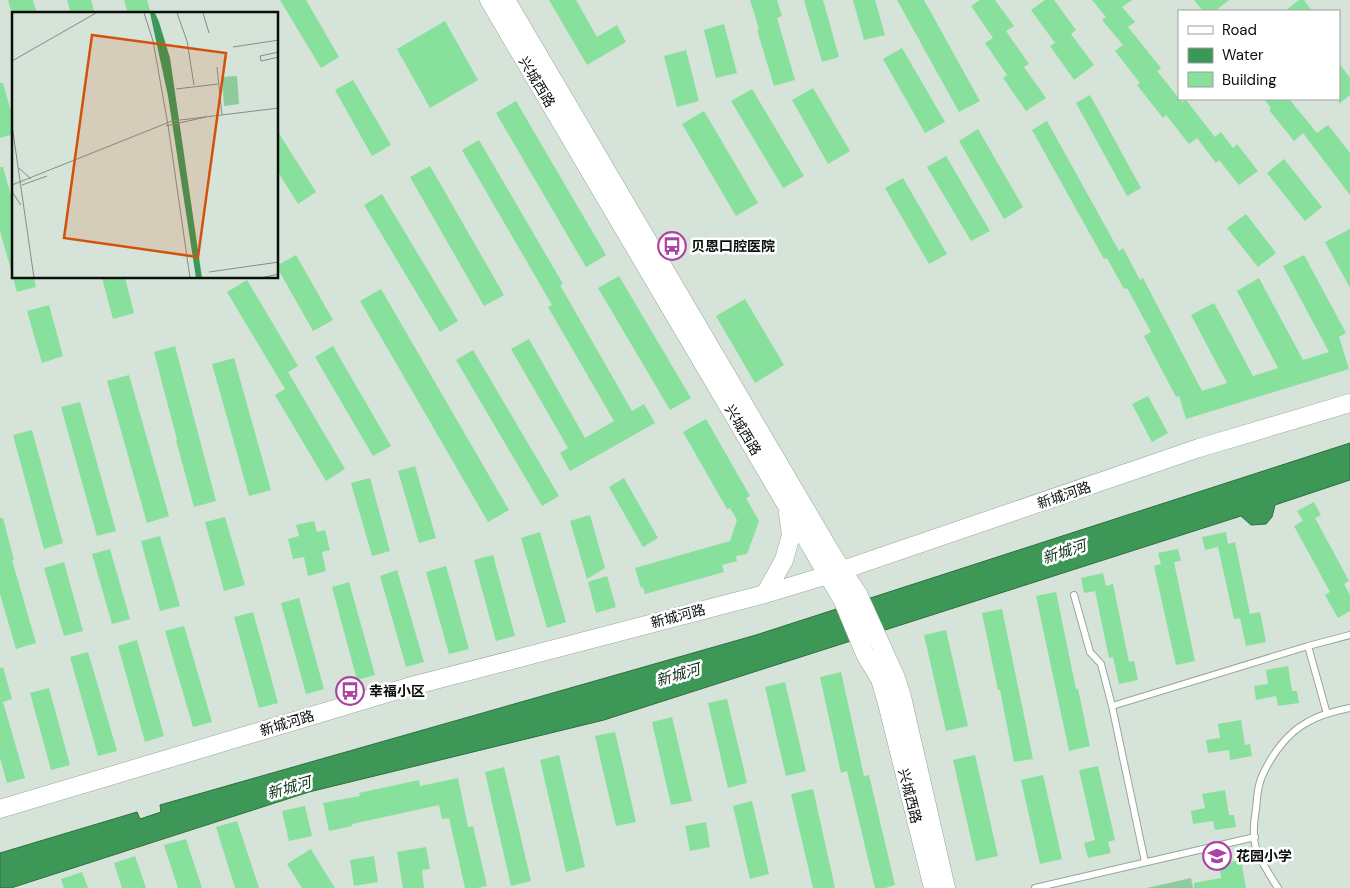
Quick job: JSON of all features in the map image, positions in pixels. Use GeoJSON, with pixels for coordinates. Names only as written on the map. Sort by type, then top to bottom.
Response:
{"type":"FeatureCollection","features":[{"type":"Feature","properties":{"kind":"street","name":"兴城西路"},"geometry":{"type":"LineString","coordinates":[[489,0],[787,506],[850,597],[869,641],[887,703],[933,888]]}},
{"type":"Feature","properties":{"kind":"street","name":"兴城西路"},"geometry":{"type":"LineString","coordinates":[[506,0],[828,547],[835,573]]}},
{"type":"Feature","properties":{"kind":"street","name":"新城河路"},"geometry":{"type":"LineString","coordinates":[[0,809],[408,687],[765,594],[835,573],[1199,448],[1350,403]]}},
{"type":"Feature","properties":{"kind":"street"},"geometry":{"type":"LineString","coordinates":[[765,594],[784,560],[791,535],[787,506]]}},
{"type":"Feature","properties":{"kind":"street","name":"兴城西路"},"geometry":{"type":"LineString","coordinates":[[869,641],[896,678],[902,697],[946,888]]}},
{"type":"Feature","properties":{"kind":"lane"},"geometry":{"type":"LineString","coordinates":[[1074,595],[1090,652],[1101,664],[1112,706],[1145,862]]}},
{"type":"Feature","properties":{"kind":"lane"},"geometry":{"type":"LineString","coordinates":[[1112,706],[1350,635]]}},
{"type":"Feature","properties":{"kind":"lane"},"geometry":{"type":"LineString","coordinates":[[1308,646],[1327,714]]}},
{"type":"Feature","properties":{"kind":"lane"},"geometry":{"type":"LineString","coordinates":[[1278,888],[1255,846],[1254,826],[1257,798],[1263,773],[1288,736],[1306,723],[1327,714],[1350,708]]}},
{"type":"Feature","properties":{"kind":"lane"},"geometry":{"type":"LineString","coordinates":[[1035,888],[1254,837]]}},
{"type":"Feature","properties":{"kind":"shaded area"},"geometry":{"type":"Polygon","coordinates":[[[1191,878],[1193,888],[1147,888],[1191,878]]]}},
{"type":"Feature","properties":{"kind":"water","name":"新城河"},"geometry":{"type":"Polygon","coordinates":[[[1350,443],[1350,480],[1275,505],[1272,517],[1266,524],[1251,525],[1241,516],[604,720],[309,792],[11,888],[0,888],[0,853],[137,812],[140,819],[161,812],[160,805],[756,635],[1350,443]]]}},
{"type":"Feature","properties":{"kind":"building"},"geometry":{"type":"Polygon","coordinates":[[[8,0],[33,0],[36,12],[12,12],[12,14],[8,0]]]}},
{"type":"Feature","properties":{"kind":"building"},"geometry":{"type":"Polygon","coordinates":[[[67,0],[91,0],[94,12],[70,12],[67,0]]]}},
{"type":"Feature","properties":{"kind":"building"},"geometry":{"type":"Polygon","coordinates":[[[124,0],[147,0],[150,12],[127,12],[124,0]]]}},
{"type":"Feature","properties":{"kind":"building"},"geometry":{"type":"Polygon","coordinates":[[[280,0],[306,0],[339,57],[321,68],[280,0]]]}},
{"type":"Feature","properties":{"kind":"building"},"geometry":{"type":"Polygon","coordinates":[[[549,0],[576,0],[597,37],[617,25],[626,42],[587,65],[549,0]]]}},
{"type":"Feature","properties":{"kind":"building"},"geometry":{"type":"Polygon","coordinates":[[[750,0],[777,0],[782,16],[777,18],[795,80],[774,86],[750,0]]]}},
{"type":"Feature","properties":{"kind":"building"},"geometry":{"type":"Polygon","coordinates":[[[804,0],[823,0],[839,57],[822,62],[804,0]]]}},
{"type":"Feature","properties":{"kind":"building"},"geometry":{"type":"Polygon","coordinates":[[[853,0],[875,0],[885,35],[864,40],[853,0]]]}},
{"type":"Feature","properties":{"kind":"building"},"geometry":{"type":"Polygon","coordinates":[[[897,0],[924,0],[980,101],[959,112],[897,0]]]}},
{"type":"Feature","properties":{"kind":"building"},"geometry":{"type":"Polygon","coordinates":[[[980,0],[995,0],[1014,26],[1006,31],[1029,64],[1024,67],[1046,98],[1026,111],[1003,78],[1007,75],[985,43],[993,38],[971,6],[980,0]]]}},
{"type":"Feature","properties":{"kind":"building"},"geometry":{"type":"Polygon","coordinates":[[[1045,0],[1054,0],[1076,30],[1071,34],[1094,65],[1074,80],[1050,46],[1055,43],[1031,10],[1045,0]]]}},
{"type":"Feature","properties":{"kind":"building"},"geometry":{"type":"Polygon","coordinates":[[[1092,0],[1132,0],[1122,7],[1135,22],[1128,27],[1161,68],[1157,71],[1178,97],[1178,100],[1182,102],[1186,100],[1215,137],[1221,132],[1233,148],[1237,144],[1258,171],[1239,185],[1219,160],[1216,163],[1197,138],[1189,144],[1166,115],[1163,118],[1137,85],[1140,83],[1115,51],[1123,45],[1102,20],[1106,17],[1092,0]]]}},
{"type":"Feature","properties":{"kind":"building"},"geometry":{"type":"Polygon","coordinates":[[[1194,0],[1229,0],[1216,10],[1202,10],[1194,0]]]}},
{"type":"Feature","properties":{"kind":"building"},"geometry":{"type":"Polygon","coordinates":[[[1299,0],[1304,0],[1311,10],[1286,10],[1299,0]]]}},
{"type":"Feature","properties":{"kind":"building"},"geometry":{"type":"Polygon","coordinates":[[[445,21],[478,80],[430,108],[397,49],[445,21]]]}},
{"type":"Feature","properties":{"kind":"building"},"geometry":{"type":"Polygon","coordinates":[[[724,24],[737,73],[716,78],[704,30],[724,24]]]}},
{"type":"Feature","properties":{"kind":"building"},"geometry":{"type":"Polygon","coordinates":[[[902,48],[945,122],[925,133],[883,59],[902,48]]]}},
{"type":"Feature","properties":{"kind":"building"},"geometry":{"type":"Polygon","coordinates":[[[686,50],[699,101],[677,107],[664,56],[686,50]]]}},
{"type":"Feature","properties":{"kind":"building"},"geometry":{"type":"Polygon","coordinates":[[[1340,64],[1350,78],[1350,95],[1339,104],[1340,64]]]}},
{"type":"Feature","properties":{"kind":"building"},"geometry":{"type":"Polygon","coordinates":[[[353,80],[391,145],[372,156],[335,90],[353,80]]]}},
{"type":"Feature","properties":{"kind":"building"},"geometry":{"type":"Polygon","coordinates":[[[0,83],[3,83],[12,115],[12,135],[0,138],[0,83]]]}},
{"type":"Feature","properties":{"kind":"building"},"geometry":{"type":"Polygon","coordinates":[[[813,88],[850,151],[828,164],[792,100],[813,88]]]}},
{"type":"Feature","properties":{"kind":"building"},"geometry":{"type":"Polygon","coordinates":[[[752,89],[804,176],[783,188],[731,101],[752,89]]]}},
{"type":"Feature","properties":{"kind":"building"},"geometry":{"type":"Polygon","coordinates":[[[1090,95],[1141,188],[1127,196],[1076,103],[1090,95]]]}},
{"type":"Feature","properties":{"kind":"building"},"geometry":{"type":"Polygon","coordinates":[[[1265,100],[1290,100],[1317,133],[1328,125],[1350,153],[1350,195],[1303,133],[1294,141],[1269,110],[1271,108],[1265,100]]]}},
{"type":"Feature","properties":{"kind":"building"},"geometry":{"type":"Polygon","coordinates":[[[516,101],[606,255],[586,267],[496,113],[516,101]]]}},
{"type":"Feature","properties":{"kind":"building"},"geometry":{"type":"Polygon","coordinates":[[[704,111],[758,203],[736,216],[682,124],[704,111]]]}},
{"type":"Feature","properties":{"kind":"building"},"geometry":{"type":"Polygon","coordinates":[[[1047,121],[1119,251],[1123,248],[1140,280],[1143,278],[1202,391],[1227,383],[1191,315],[1214,303],[1253,376],[1278,368],[1237,291],[1259,278],[1303,360],[1329,352],[1283,266],[1304,255],[1346,333],[1339,337],[1349,369],[1186,419],[1179,396],[1176,397],[1144,336],[1151,332],[1127,288],[1124,289],[1107,258],[1104,259],[1032,130],[1047,121]]]}},
{"type":"Feature","properties":{"kind":"building"},"geometry":{"type":"Polygon","coordinates":[[[978,129],[1023,207],[1004,219],[959,141],[978,129]]]}},
{"type":"Feature","properties":{"kind":"building"},"geometry":{"type":"Polygon","coordinates":[[[279,134],[316,192],[298,204],[279,174],[279,134]]]}},
{"type":"Feature","properties":{"kind":"building"},"geometry":{"type":"Polygon","coordinates":[[[479,140],[563,284],[560,285],[632,411],[644,404],[655,423],[570,471],[560,453],[568,448],[511,349],[529,339],[585,438],[614,421],[548,307],[552,305],[462,150],[479,140]]]}},
{"type":"Feature","properties":{"kind":"building"},"geometry":{"type":"Polygon","coordinates":[[[946,156],[990,231],[971,241],[927,167],[946,156]]]}},
{"type":"Feature","properties":{"kind":"building"},"geometry":{"type":"Polygon","coordinates":[[[1284,159],[1322,207],[1305,221],[1267,173],[1284,159]]]}},
{"type":"Feature","properties":{"kind":"building"},"geometry":{"type":"Polygon","coordinates":[[[430,166],[504,295],[484,306],[410,177],[430,166]]]}},
{"type":"Feature","properties":{"kind":"building"},"geometry":{"type":"Polygon","coordinates":[[[0,167],[3,167],[12,199],[12,270],[0,231],[0,167]]]}},
{"type":"Feature","properties":{"kind":"building"},"geometry":{"type":"Polygon","coordinates":[[[903,178],[947,254],[929,264],[885,188],[903,178]]]}},
{"type":"Feature","properties":{"kind":"building"},"geometry":{"type":"Polygon","coordinates":[[[382,194],[458,321],[440,332],[364,205],[382,194]]]}},
{"type":"Feature","properties":{"kind":"building"},"geometry":{"type":"Polygon","coordinates":[[[1246,214],[1276,253],[1258,267],[1227,228],[1246,214]]]}},
{"type":"Feature","properties":{"kind":"building"},"geometry":{"type":"Polygon","coordinates":[[[1350,229],[1350,288],[1325,242],[1350,229]]]}},
{"type":"Feature","properties":{"kind":"building"},"geometry":{"type":"Polygon","coordinates":[[[296,255],[333,320],[313,331],[279,271],[279,264],[296,255]]]}},
{"type":"Feature","properties":{"kind":"building"},"geometry":{"type":"Polygon","coordinates":[[[619,276],[691,398],[670,410],[598,288],[619,276]]]}},
{"type":"Feature","properties":{"kind":"building"},"geometry":{"type":"Polygon","coordinates":[[[13,279],[34,279],[36,287],[17,292],[13,279]]]}},
{"type":"Feature","properties":{"kind":"building"},"geometry":{"type":"Polygon","coordinates":[[[102,279],[125,279],[134,313],[113,319],[102,279]]]}},
{"type":"Feature","properties":{"kind":"building"},"geometry":{"type":"Polygon","coordinates":[[[247,280],[298,366],[288,372],[345,469],[326,481],[275,395],[285,389],[227,292],[247,280]]]}},
{"type":"Feature","properties":{"kind":"building"},"geometry":{"type":"Polygon","coordinates":[[[381,289],[509,510],[488,522],[360,301],[381,289]]]}},
{"type":"Feature","properties":{"kind":"building"},"geometry":{"type":"Polygon","coordinates":[[[745,299],[784,365],[755,383],[716,316],[745,299]]]}},
{"type":"Feature","properties":{"kind":"building"},"geometry":{"type":"Polygon","coordinates":[[[49,305],[63,356],[42,363],[27,311],[49,305]]]}},
{"type":"Feature","properties":{"kind":"building"},"geometry":{"type":"Polygon","coordinates":[[[175,346],[216,501],[194,507],[154,352],[175,346]]]}},
{"type":"Feature","properties":{"kind":"building"},"geometry":{"type":"Polygon","coordinates":[[[333,346],[391,446],[373,456],[315,357],[333,346]]]}},
{"type":"Feature","properties":{"kind":"building"},"geometry":{"type":"Polygon","coordinates":[[[473,350],[559,496],[542,506],[456,360],[473,350]]]}},
{"type":"Feature","properties":{"kind":"building"},"geometry":{"type":"Polygon","coordinates":[[[234,358],[271,490],[249,496],[212,364],[234,358]]]}},
{"type":"Feature","properties":{"kind":"building"},"geometry":{"type":"Polygon","coordinates":[[[129,375],[169,516],[147,523],[107,381],[129,375]]]}},
{"type":"Feature","properties":{"kind":"building"},"geometry":{"type":"Polygon","coordinates":[[[1148,396],[1168,433],[1152,442],[1132,404],[1148,396]]]}},
{"type":"Feature","properties":{"kind":"building"},"geometry":{"type":"Polygon","coordinates":[[[80,402],[116,531],[97,536],[61,407],[80,402]]]}},
{"type":"Feature","properties":{"kind":"building"},"geometry":{"type":"Polygon","coordinates":[[[706,419],[750,496],[746,498],[759,521],[747,554],[736,556],[737,561],[722,565],[724,572],[645,594],[643,587],[641,588],[635,568],[730,541],[737,520],[730,508],[727,509],[683,432],[706,419]]]}},
{"type":"Feature","properties":{"kind":"building"},"geometry":{"type":"Polygon","coordinates":[[[32,430],[63,543],[44,549],[13,435],[32,430]]]}},
{"type":"Feature","properties":{"kind":"building"},"geometry":{"type":"Polygon","coordinates":[[[415,466],[436,538],[419,543],[398,471],[415,466]]]}},
{"type":"Feature","properties":{"kind":"building"},"geometry":{"type":"Polygon","coordinates":[[[370,478],[390,551],[372,556],[351,483],[370,478]]]}},
{"type":"Feature","properties":{"kind":"building"},"geometry":{"type":"Polygon","coordinates":[[[624,478],[658,538],[643,547],[609,487],[624,478]]]}},
{"type":"Feature","properties":{"kind":"building"},"geometry":{"type":"Polygon","coordinates":[[[1314,502],[1321,515],[1315,518],[1349,581],[1344,584],[1350,595],[1350,611],[1338,618],[1325,595],[1330,592],[1294,526],[1303,521],[1297,511],[1314,502]]]}},
{"type":"Feature","properties":{"kind":"building"},"geometry":{"type":"Polygon","coordinates":[[[590,515],[605,568],[587,579],[570,521],[590,515]]]}},
{"type":"Feature","properties":{"kind":"building"},"geometry":{"type":"Polygon","coordinates":[[[225,517],[245,585],[224,591],[205,522],[225,517]]]}},
{"type":"Feature","properties":{"kind":"building"},"geometry":{"type":"Polygon","coordinates":[[[0,518],[3,518],[14,560],[12,560],[36,643],[16,649],[0,594],[0,518]]]}},
{"type":"Feature","properties":{"kind":"building"},"geometry":{"type":"Polygon","coordinates":[[[314,521],[317,532],[325,530],[330,550],[322,552],[326,571],[308,576],[304,557],[293,559],[288,539],[299,536],[296,525],[314,521]]]}},
{"type":"Feature","properties":{"kind":"building"},"geometry":{"type":"Polygon","coordinates":[[[540,532],[566,622],[547,628],[521,538],[540,532]]]}},
{"type":"Feature","properties":{"kind":"building"},"geometry":{"type":"Polygon","coordinates":[[[1226,532],[1228,544],[1235,542],[1250,614],[1260,612],[1266,642],[1246,646],[1240,618],[1234,619],[1218,547],[1205,550],[1202,537],[1226,532]]]}},
{"type":"Feature","properties":{"kind":"building"},"geometry":{"type":"Polygon","coordinates":[[[160,536],[180,606],[160,611],[141,541],[160,536]]]}},
{"type":"Feature","properties":{"kind":"building"},"geometry":{"type":"Polygon","coordinates":[[[110,549],[130,619],[112,624],[92,554],[110,549]]]}},
{"type":"Feature","properties":{"kind":"building"},"geometry":{"type":"Polygon","coordinates":[[[1178,549],[1181,561],[1174,562],[1195,661],[1176,665],[1154,566],[1161,564],[1158,553],[1178,549]]]}},
{"type":"Feature","properties":{"kind":"building"},"geometry":{"type":"Polygon","coordinates":[[[493,555],[515,636],[496,641],[474,560],[493,555]]]}},
{"type":"Feature","properties":{"kind":"building"},"geometry":{"type":"Polygon","coordinates":[[[64,562],[83,631],[64,636],[44,568],[64,562]]]}},
{"type":"Feature","properties":{"kind":"building"},"geometry":{"type":"Polygon","coordinates":[[[446,566],[469,649],[449,654],[426,572],[446,566]]]}},
{"type":"Feature","properties":{"kind":"building"},"geometry":{"type":"Polygon","coordinates":[[[397,570],[424,662],[406,667],[380,576],[397,570]]]}},
{"type":"Feature","properties":{"kind":"building"},"geometry":{"type":"Polygon","coordinates":[[[1103,573],[1106,586],[1113,584],[1129,662],[1134,661],[1138,680],[1119,684],[1113,657],[1109,658],[1095,591],[1084,593],[1081,578],[1103,573]]]}},
{"type":"Feature","properties":{"kind":"building"},"geometry":{"type":"Polygon","coordinates":[[[607,576],[616,607],[596,613],[588,582],[607,576]]]}},
{"type":"Feature","properties":{"kind":"building"},"geometry":{"type":"Polygon","coordinates":[[[349,582],[375,675],[357,680],[332,587],[349,582]]]}},
{"type":"Feature","properties":{"kind":"building"},"geometry":{"type":"Polygon","coordinates":[[[1056,592],[1090,746],[1069,751],[1036,596],[1056,592]]]}},
{"type":"Feature","properties":{"kind":"building"},"geometry":{"type":"Polygon","coordinates":[[[299,598],[324,689],[306,694],[281,603],[299,598]]]}},
{"type":"Feature","properties":{"kind":"building"},"geometry":{"type":"Polygon","coordinates":[[[1002,609],[1033,759],[1014,762],[982,613],[1002,609]]]}},
{"type":"Feature","properties":{"kind":"building"},"geometry":{"type":"Polygon","coordinates":[[[253,612],[278,703],[259,708],[234,617],[253,612]]]}},
{"type":"Feature","properties":{"kind":"building"},"geometry":{"type":"Polygon","coordinates":[[[184,626],[212,722],[193,727],[165,631],[184,626]]]}},
{"type":"Feature","properties":{"kind":"building"},"geometry":{"type":"Polygon","coordinates":[[[946,630],[968,726],[946,731],[924,635],[946,630]]]}},
{"type":"Feature","properties":{"kind":"building"},"geometry":{"type":"Polygon","coordinates":[[[137,640],[164,736],[145,742],[118,646],[137,640]]]}},
{"type":"Feature","properties":{"kind":"building"},"geometry":{"type":"Polygon","coordinates":[[[88,652],[117,751],[98,756],[70,657],[88,652]]]}},
{"type":"Feature","properties":{"kind":"building"},"geometry":{"type":"Polygon","coordinates":[[[1288,666],[1292,691],[1297,691],[1299,703],[1278,706],[1276,696],[1256,700],[1254,686],[1268,684],[1266,670],[1288,666]]]}},
{"type":"Feature","properties":{"kind":"building"},"geometry":{"type":"Polygon","coordinates":[[[3,667],[12,699],[3,702],[25,778],[7,783],[0,758],[0,668],[3,667]]]}},
{"type":"Feature","properties":{"kind":"building"},"geometry":{"type":"Polygon","coordinates":[[[841,672],[864,776],[869,775],[895,885],[885,888],[875,888],[847,771],[841,773],[820,677],[841,672]]]}},
{"type":"Feature","properties":{"kind":"building"},"geometry":{"type":"Polygon","coordinates":[[[785,682],[806,771],[786,776],[765,687],[785,682]]]}},
{"type":"Feature","properties":{"kind":"building"},"geometry":{"type":"Polygon","coordinates":[[[49,688],[70,765],[51,770],[30,693],[49,688]]]}},
{"type":"Feature","properties":{"kind":"building"},"geometry":{"type":"Polygon","coordinates":[[[727,699],[747,783],[728,788],[708,703],[727,699]]]}},
{"type":"Feature","properties":{"kind":"building"},"geometry":{"type":"Polygon","coordinates":[[[672,717],[692,801],[671,805],[652,722],[672,717]]]}},
{"type":"Feature","properties":{"kind":"building"},"geometry":{"type":"Polygon","coordinates":[[[1241,720],[1245,745],[1250,744],[1252,756],[1230,760],[1229,750],[1208,753],[1206,740],[1220,738],[1218,724],[1241,720]]]}},
{"type":"Feature","properties":{"kind":"building"},"geometry":{"type":"Polygon","coordinates":[[[615,732],[636,822],[616,826],[595,736],[615,732]]]}},
{"type":"Feature","properties":{"kind":"building"},"geometry":{"type":"Polygon","coordinates":[[[559,755],[585,867],[566,872],[540,760],[559,755]]]}},
{"type":"Feature","properties":{"kind":"building"},"geometry":{"type":"Polygon","coordinates":[[[975,755],[998,856],[976,861],[953,760],[975,755]]]}},
{"type":"Feature","properties":{"kind":"building"},"geometry":{"type":"Polygon","coordinates":[[[1098,766],[1115,840],[1108,842],[1111,853],[1088,858],[1084,843],[1095,840],[1079,770],[1098,766]]]}},
{"type":"Feature","properties":{"kind":"building"},"geometry":{"type":"Polygon","coordinates":[[[504,767],[531,881],[511,886],[485,772],[504,767]]]}},
{"type":"Feature","properties":{"kind":"building"},"geometry":{"type":"Polygon","coordinates":[[[1043,775],[1062,859],[1040,864],[1021,780],[1043,775]]]}},
{"type":"Feature","properties":{"kind":"building"},"geometry":{"type":"Polygon","coordinates":[[[458,778],[468,827],[473,826],[487,886],[465,888],[449,818],[442,819],[439,805],[352,824],[352,826],[329,831],[323,803],[360,796],[359,793],[419,780],[420,786],[458,778]]]}},
{"type":"Feature","properties":{"kind":"building"},"geometry":{"type":"Polygon","coordinates":[[[813,789],[835,888],[813,888],[791,794],[813,789]]]}},
{"type":"Feature","properties":{"kind":"building"},"geometry":{"type":"Polygon","coordinates":[[[1225,790],[1229,815],[1234,815],[1236,827],[1215,830],[1213,821],[1193,824],[1191,811],[1205,808],[1202,794],[1225,790]]]}},
{"type":"Feature","properties":{"kind":"building"},"geometry":{"type":"Polygon","coordinates":[[[752,801],[769,874],[750,879],[733,806],[752,801]]]}},
{"type":"Feature","properties":{"kind":"building"},"geometry":{"type":"Polygon","coordinates":[[[305,806],[312,836],[289,841],[282,811],[305,806]]]}},
{"type":"Feature","properties":{"kind":"building"},"geometry":{"type":"Polygon","coordinates":[[[237,821],[259,888],[235,888],[216,827],[237,821]]]}},
{"type":"Feature","properties":{"kind":"building"},"geometry":{"type":"Polygon","coordinates":[[[706,822],[710,847],[690,851],[685,826],[706,822]]]}},
{"type":"Feature","properties":{"kind":"building"},"geometry":{"type":"Polygon","coordinates":[[[186,839],[202,888],[178,888],[164,845],[186,839]]]}},
{"type":"Feature","properties":{"kind":"building"},"geometry":{"type":"Polygon","coordinates":[[[426,847],[430,869],[422,870],[424,888],[403,888],[397,852],[426,847]]]}},
{"type":"Feature","properties":{"kind":"building"},"geometry":{"type":"Polygon","coordinates":[[[311,849],[335,888],[302,888],[287,864],[311,849]]]}},
{"type":"Feature","properties":{"kind":"building"},"geometry":{"type":"Polygon","coordinates":[[[135,856],[146,888],[122,888],[114,863],[135,856]]]}},
{"type":"Feature","properties":{"kind":"building"},"geometry":{"type":"Polygon","coordinates":[[[374,856],[378,882],[354,886],[350,860],[374,856]]]}},
{"type":"Feature","properties":{"kind":"building"},"geometry":{"type":"Polygon","coordinates":[[[1241,860],[1246,888],[1194,888],[1194,883],[1221,878],[1219,864],[1241,860]]]}},
{"type":"Feature","properties":{"kind":"building"},"geometry":{"type":"Polygon","coordinates":[[[82,872],[88,888],[64,888],[61,879],[82,872]]]}},
{"type":"Feature","properties":{"kind":"place","name":"贝恩口腔医院"},"geometry":{"type":"Point","coordinates":[672,246]}},
{"type":"Feature","properties":{"kind":"place","name":"幸福小区"},"geometry":{"type":"Point","coordinates":[350,691]}},
{"type":"Feature","properties":{"kind":"place","name":"花园小学"},"geometry":{"type":"Point","coordinates":[1217,856]}}]}
